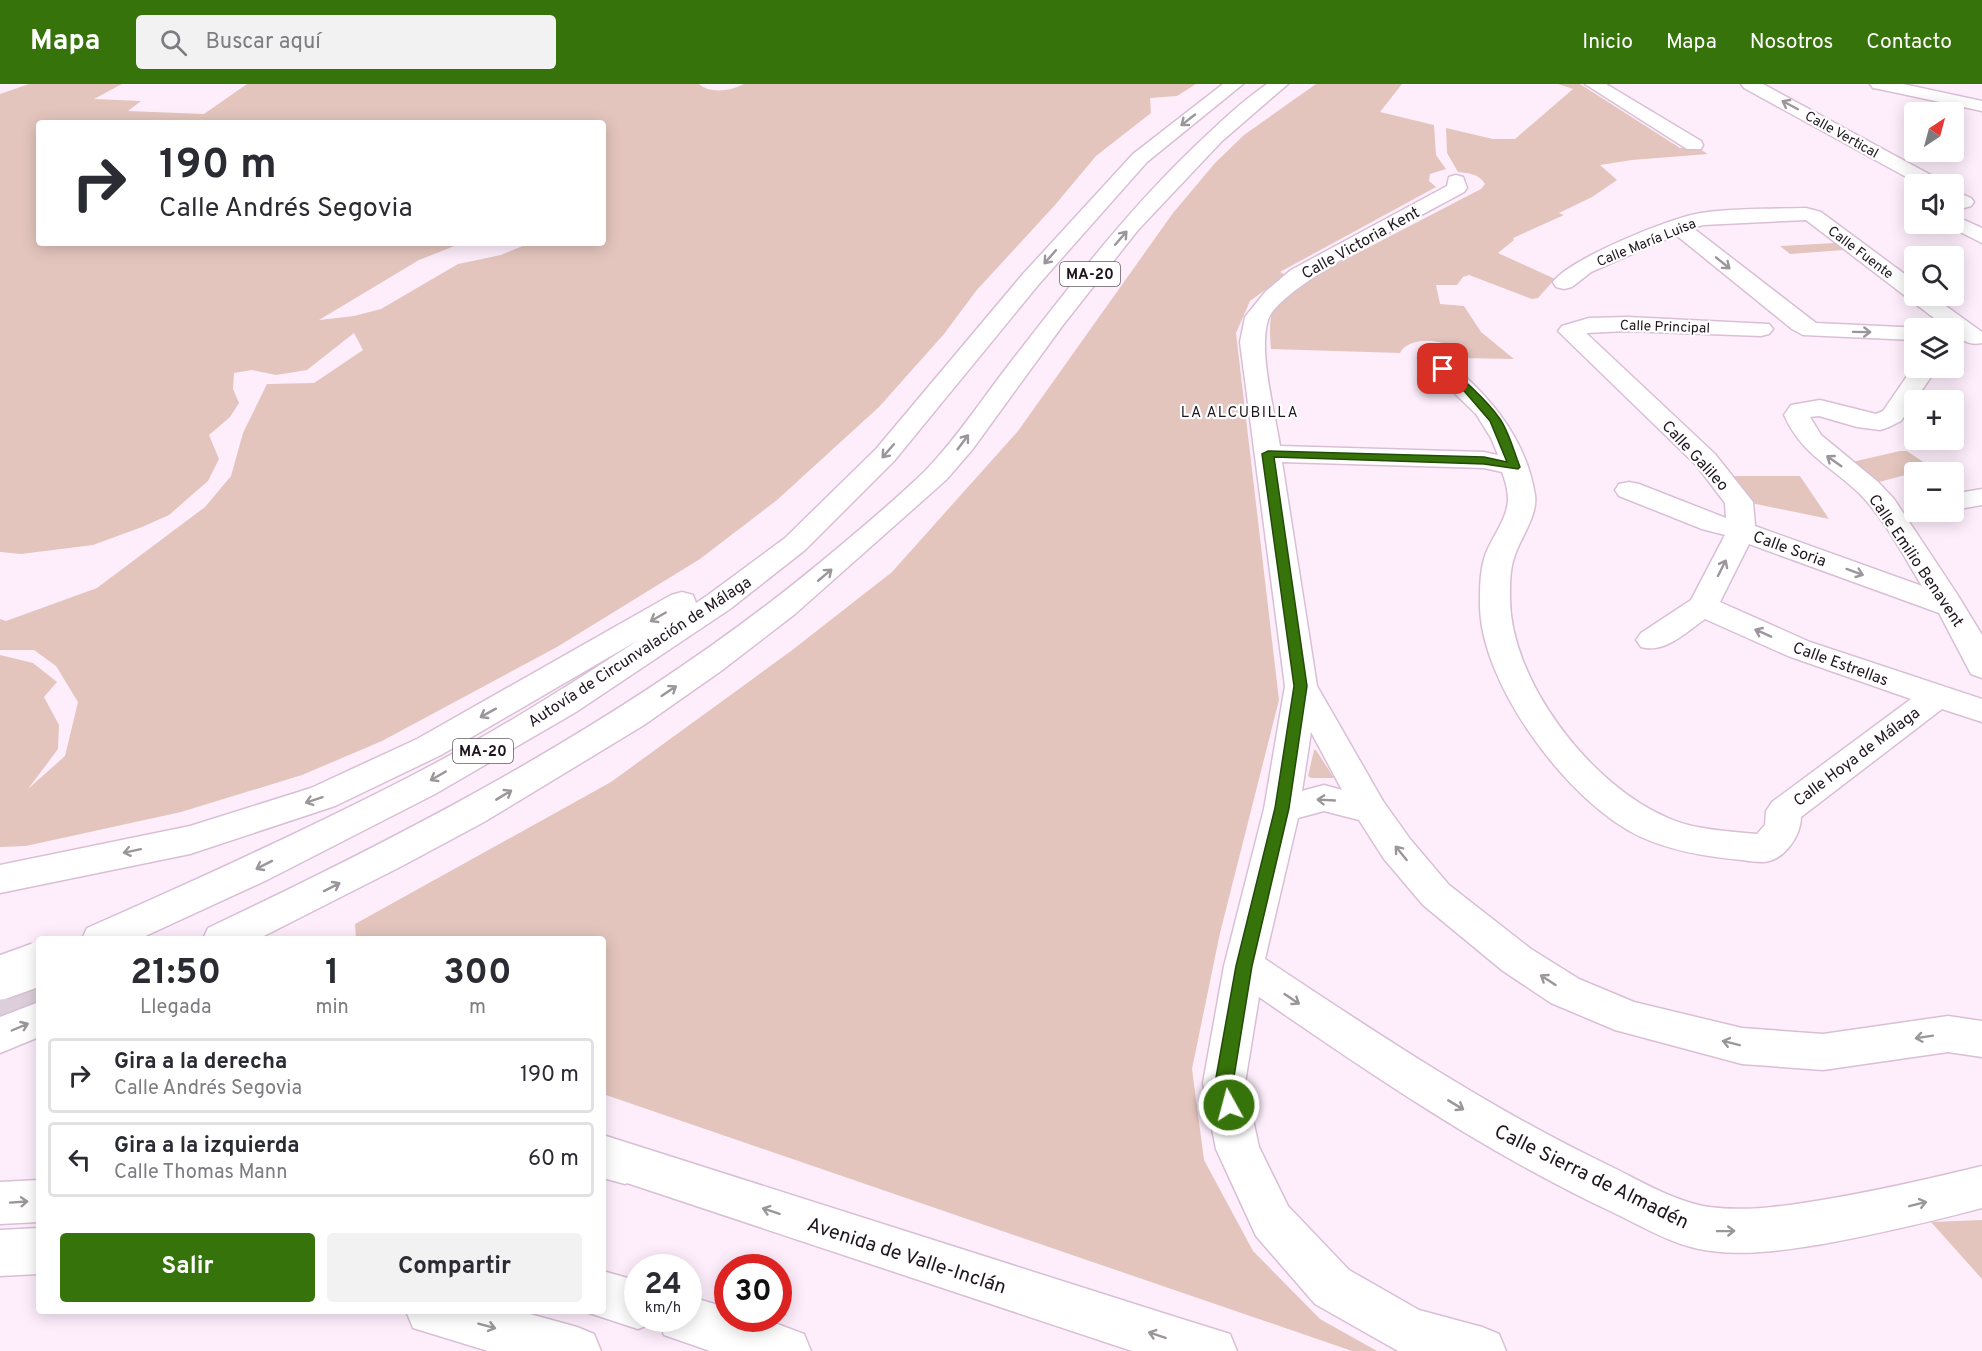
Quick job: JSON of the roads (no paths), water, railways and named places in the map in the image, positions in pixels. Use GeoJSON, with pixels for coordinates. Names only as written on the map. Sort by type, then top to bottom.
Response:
{"type":"FeatureCollection","features":[{"type":"Feature","properties":{"kind":"main road","name":"Autovía de Circunvalación de Málaga"},"geometry":{"type":"LineString","coordinates":[[108,936],[254,870],[423,785],[564,704],[719,602],[795,544],[885,455],[1031,279],[1140,158],[1234,84]]}},
{"type":"Feature","properties":{"kind":"main road","name":"MA-20"},"geometry":{"type":"LineString","coordinates":[[228,936],[318,893],[475,812],[603,736],[734,647],[827,573],[948,462],[1098,264],[1178,171],[1259,97],[1279,84]]}},
{"type":"Feature","properties":{"kind":"main road"},"geometry":{"type":"LineString","coordinates":[[1594,84],[1694,145]]}},
{"type":"Feature","properties":{"kind":"main road","name":"Calle Vertical"},"geometry":{"type":"LineString","coordinates":[[1750,84],[1915,174]]}},
{"type":"Feature","properties":{"kind":"main road"},"geometry":{"type":"LineString","coordinates":[[1879,84],[1982,106]]}},
{"type":"Feature","properties":{"kind":"main road","name":"Calle Victoria Kent"},"geometry":{"type":"LineString","coordinates":[[1456,181],[1457,188],[1299,275],[1274,296],[1257,317],[1252,342],[1301,686],[1282,808],[1244,966],[1224,1083],[1238,1149],[1272,1221],[1332,1287],[1410,1332],[1482,1351]]}},
{"type":"Feature","properties":{"kind":"main road","name":"Calle María Luisa"},"geometry":{"type":"LineString","coordinates":[[1564,282],[1583,267],[1678,226],[1701,219],[1806,213]]}},
{"type":"Feature","properties":{"kind":"main road","name":"Calle Fuente"},"geometry":{"type":"LineString","coordinates":[[1806,213],[1814,216],[1904,284]]}},
{"type":"Feature","properties":{"kind":"main road"},"geometry":{"type":"LineString","coordinates":[[1678,226],[1792,318],[1811,330],[1904,333]]}},
{"type":"Feature","properties":{"kind":"main road"},"geometry":{"type":"LineString","coordinates":[[1964,227],[1982,237]]}},
{"type":"Feature","properties":{"kind":"main road"},"geometry":{"type":"LineString","coordinates":[[1929,306],[1965,338]]}},
{"type":"Feature","properties":{"kind":"main road","name":"Calle Principal"},"geometry":{"type":"LineString","coordinates":[[1570,331],[1589,325],[1627,324],[1761,329]]}},
{"type":"Feature","properties":{"kind":"main road","name":"Calle Galileo"},"geometry":{"type":"LineString","coordinates":[[1570,331],[1706,460],[1739,502],[1741,531]]}},
{"type":"Feature","properties":{"kind":"main road"},"geometry":{"type":"LineString","coordinates":[[1430,358],[1469,390],[1495,420],[1515,467]]}},
{"type":"Feature","properties":{"kind":"main road","name":"Calle Emilio Benavent"},"geometry":{"type":"LineString","coordinates":[[1918,378],[1892,416],[1880,422],[1857,419],[1820,408],[1800,410],[1797,415],[1801,426],[1819,450],[1856,476],[1879,498],[1950,606],[1981,660]]}},
{"type":"Feature","properties":{"kind":"main road"},"geometry":{"type":"LineString","coordinates":[[1268,454],[1484,460],[1515,467]]}},
{"type":"Feature","properties":{"kind":"main road","name":"Calle Hoya de Málaga"},"geometry":{"type":"LineString","coordinates":[[1515,467],[1522,500],[1500,555],[1495,588],[1499,641],[1530,705],[1572,763],[1601,792],[1639,819],[1676,834],[1714,844],[1765,848],[1783,829],[1784,811],[1936,697]]}},
{"type":"Feature","properties":{"kind":"main road","name":"Calle Soria"},"geometry":{"type":"LineString","coordinates":[[1629,490],[1712,523],[1741,531],[1950,606]]}},
{"type":"Feature","properties":{"kind":"main road"},"geometry":{"type":"LineString","coordinates":[[1964,500],[1982,497]]}},
{"type":"Feature","properties":{"kind":"main road"},"geometry":{"type":"LineString","coordinates":[[1879,498],[1904,502]]}},
{"type":"Feature","properties":{"kind":"main road"},"geometry":{"type":"LineString","coordinates":[[0,879],[190,840],[323,797],[429,747],[570,668],[701,591],[776,537],[831,507]]}},
{"type":"Feature","properties":{"kind":"main road"},"geometry":{"type":"LineString","coordinates":[[1652,640],[1703,606],[1741,531]]}},
{"type":"Feature","properties":{"kind":"main road","name":"Calle Estrellas"},"geometry":{"type":"LineString","coordinates":[[1703,606],[1799,649],[1982,711]]}},
{"type":"Feature","properties":{"kind":"main road"},"geometry":{"type":"LineString","coordinates":[[1301,686],[1371,810],[1397,849],[1436,895],[1517,960],[1565,991],[1629,1018],[1742,1046],[1823,1052],[1948,1034],[1982,1040]]}},
{"type":"Feature","properties":{"kind":"main road"},"geometry":{"type":"LineString","coordinates":[[1282,808],[1324,798],[1371,810]]}},
{"type":"Feature","properties":{"kind":"main road"},"geometry":{"type":"LineString","coordinates":[[0,978],[36,965]]}},
{"type":"Feature","properties":{"kind":"main road","name":"Calle Sierra de Almadén"},"geometry":{"type":"LineString","coordinates":[[1244,966],[1410,1078],[1482,1122],[1547,1157],[1692,1226],[1715,1231],[1773,1231],[1902,1208],[1982,1187]]}},
{"type":"Feature","properties":{"kind":"main road"},"geometry":{"type":"LineString","coordinates":[[0,1035],[36,1020]]}},
{"type":"Feature","properties":{"kind":"main road","name":"Avenida de Valle-Inclán"},"geometry":{"type":"LineString","coordinates":[[610,1159],[1166,1338],[1213,1351]]}},
{"type":"Feature","properties":{"kind":"main road"},"geometry":{"type":"LineString","coordinates":[[0,1203],[36,1201]]}},
{"type":"Feature","properties":{"kind":"main road"},"geometry":{"type":"LineString","coordinates":[[0,1253],[36,1251]]}},
{"type":"Feature","properties":{"kind":"main road"},"geometry":{"type":"LineString","coordinates":[[606,1296],[624,1301]]}},
{"type":"Feature","properties":{"kind":"main road"},"geometry":{"type":"LineString","coordinates":[[441,1314],[577,1351]]}},
{"type":"Feature","properties":{"kind":"main road"},"geometry":{"type":"LineString","coordinates":[[702,1325],[787,1351]]}},
{"type":"Feature","properties":{"kind":"tunnel"},"geometry":{"type":"LineString","coordinates":[[0,998],[36,1003]]}},
{"type":"Feature","properties":{"kind":"district","name":"LA ALCUBILLA"},"geometry":{"type":"Point","coordinates":[1240,412]}}]}
